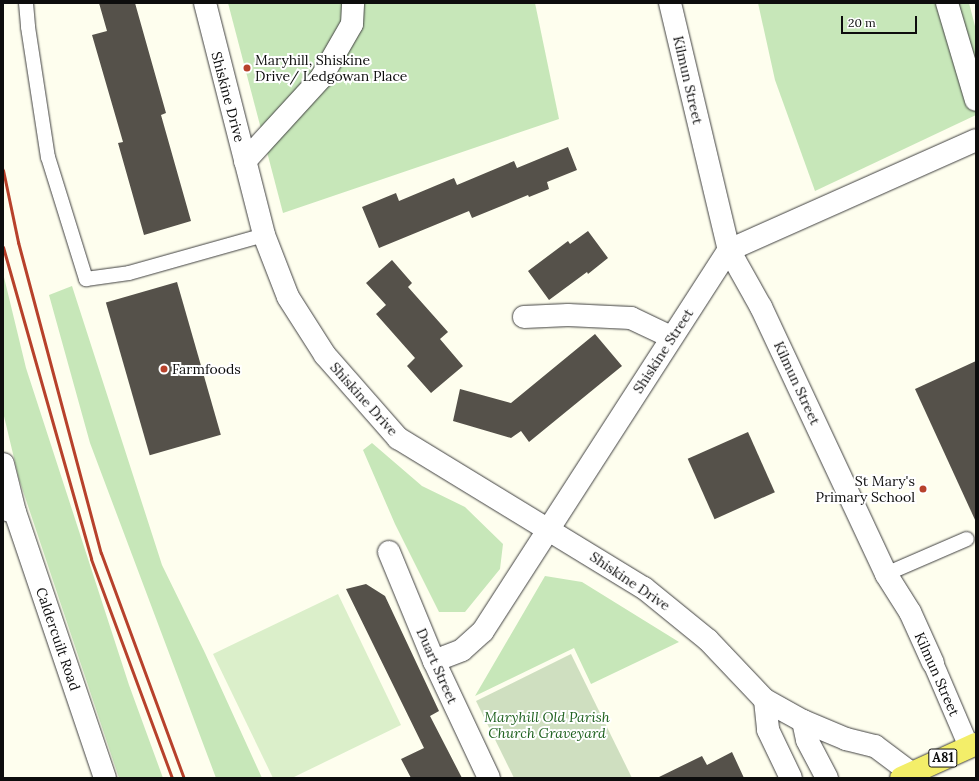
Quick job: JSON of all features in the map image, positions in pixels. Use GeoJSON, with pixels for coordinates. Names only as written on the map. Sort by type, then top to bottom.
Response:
{"type":"FeatureCollection","features":[{"type":"Feature","properties":{"kind":"main road","name":"A81"},"geometry":{"type":"LineString","coordinates":[[906,776],[973,745]]}},
{"type":"Feature","properties":{"kind":"street","name":"Shiskine Drive"},"geometry":{"type":"LineString","coordinates":[[205,3],[264,235],[288,297],[325,355],[398,438],[644,588],[708,640],[765,700],[802,721],[846,739],[875,746],[906,776]]}},
{"type":"Feature","properties":{"kind":"street"},"geometry":{"type":"LineString","coordinates":[[245,161],[320,78],[352,24],[353,3]]}},
{"type":"Feature","properties":{"kind":"street","name":"Kilmun Street"},"geometry":{"type":"LineString","coordinates":[[670,3],[729,250],[761,307],[886,574],[910,612],[973,745]]}},
{"type":"Feature","properties":{"kind":"street"},"geometry":{"type":"LineString","coordinates":[[947,3],[976,100]]}},
{"type":"Feature","properties":{"kind":"street"},"geometry":{"type":"LineString","coordinates":[[729,250],[976,140]]}},
{"type":"Feature","properties":{"kind":"street","name":"Shiskine Street"},"geometry":{"type":"LineString","coordinates":[[434,661],[462,650],[483,631],[671,337],[729,250]]}},
{"type":"Feature","properties":{"kind":"street"},"geometry":{"type":"LineString","coordinates":[[524,317],[568,315],[631,318],[671,337]]}},
{"type":"Feature","properties":{"kind":"street","name":"Caldercuilt Road"},"geometry":{"type":"LineString","coordinates":[[3,464],[9,511],[105,778]]}},
{"type":"Feature","properties":{"kind":"street","name":"Duart Street"},"geometry":{"type":"LineString","coordinates":[[389,552],[434,661],[490,778]]}},
{"type":"Feature","properties":{"kind":"street"},"geometry":{"type":"LineString","coordinates":[[765,700],[768,730],[791,778]]}},
{"type":"Feature","properties":{"kind":"street"},"geometry":{"type":"LineString","coordinates":[[802,721],[807,740],[827,778]]}},
{"type":"Feature","properties":{"kind":"lane"},"geometry":{"type":"LineString","coordinates":[[26,3],[28,27],[48,157],[86,279],[129,273],[264,235]]}},
{"type":"Feature","properties":{"kind":"lane"},"geometry":{"type":"LineString","coordinates":[[886,574],[967,539]]}},
{"type":"Feature","properties":{"kind":"green space"},"geometry":{"type":"Polygon","coordinates":[[[228,3],[535,3],[559,119],[283,213],[228,3]]]}},
{"type":"Feature","properties":{"kind":"green space"},"geometry":{"type":"Polygon","coordinates":[[[758,3],[969,3],[976,30],[976,115],[815,191],[775,80],[758,3]]]}},
{"type":"Feature","properties":{"kind":"green space"},"geometry":{"type":"Polygon","coordinates":[[[3,273],[26,368],[129,685],[163,778],[119,778],[19,479],[3,412],[3,273]]]}},
{"type":"Feature","properties":{"kind":"green space"},"geometry":{"type":"Polygon","coordinates":[[[72,286],[162,565],[205,653],[262,778],[216,778],[90,443],[49,295],[72,286]]]}},
{"type":"Feature","properties":{"kind":"green space"},"geometry":{"type":"Polygon","coordinates":[[[372,443],[422,486],[465,507],[503,544],[500,569],[465,612],[439,612],[395,524],[363,450],[372,443]]]}},
{"type":"Feature","properties":{"kind":"green space"},"geometry":{"type":"Polygon","coordinates":[[[545,576],[582,582],[679,642],[591,684],[574,648],[475,696],[545,576]]]}},
{"type":"Feature","properties":{"kind":"green space"},"geometry":{"type":"Polygon","coordinates":[[[338,594],[401,725],[292,778],[273,778],[213,654],[338,594]]]}},
{"type":"Feature","properties":{"kind":"green space","name":"Maryhill Old Parish Church Graveyard"},"geometry":{"type":"Polygon","coordinates":[[[571,654],[632,778],[514,778],[476,701],[571,654]]]}},
{"type":"Feature","properties":{"kind":"building"},"geometry":{"type":"Polygon","coordinates":[[[99,3],[135,3],[166,113],[161,115],[191,221],[144,235],[118,143],[123,142],[92,35],[107,31],[99,3]]]}},
{"type":"Feature","properties":{"kind":"building"},"geometry":{"type":"Polygon","coordinates":[[[568,147],[577,170],[547,182],[549,189],[529,197],[528,195],[472,218],[469,211],[379,248],[362,207],[396,193],[399,201],[454,178],[457,185],[514,161],[517,168],[568,147]]]}},
{"type":"Feature","properties":{"kind":"building"},"geometry":{"type":"Polygon","coordinates":[[[588,231],[608,258],[588,274],[587,272],[549,300],[528,271],[568,241],[570,244],[588,231]]]}},
{"type":"Feature","properties":{"kind":"building"},"geometry":{"type":"Polygon","coordinates":[[[392,260],[412,283],[408,287],[448,332],[440,339],[463,366],[431,393],[407,366],[415,358],[376,314],[386,305],[366,283],[392,260]]]}},
{"type":"Feature","properties":{"kind":"building","name":"Farmfoods"},"geometry":{"type":"Polygon","coordinates":[[[177,282],[221,435],[150,455],[106,302],[177,282]]]}},
{"type":"Feature","properties":{"kind":"building"},"geometry":{"type":"Polygon","coordinates":[[[595,334],[622,366],[529,442],[521,431],[511,438],[453,421],[460,389],[511,403],[595,334]]]}},
{"type":"Feature","properties":{"kind":"building"},"geometry":{"type":"Polygon","coordinates":[[[976,361],[976,522],[915,389],[976,361]]]}},
{"type":"Feature","properties":{"kind":"building"},"geometry":{"type":"Polygon","coordinates":[[[748,432],[775,492],[715,519],[688,459],[748,432]]]}},
{"type":"Feature","properties":{"kind":"building"},"geometry":{"type":"Polygon","coordinates":[[[366,584],[385,596],[439,711],[430,716],[462,778],[411,778],[401,759],[424,748],[346,589],[366,584]]]}},
{"type":"Feature","properties":{"kind":"building"},"geometry":{"type":"Polygon","coordinates":[[[732,752],[744,778],[657,778],[702,756],[707,765],[732,752]]]}},
{"type":"Feature","properties":{"kind":"railway"},"geometry":{"type":"LineString","coordinates":[[3,170],[18,242],[101,553],[184,778]]}},
{"type":"Feature","properties":{"kind":"railway"},"geometry":{"type":"LineString","coordinates":[[3,247],[91,559],[172,778]]}},
{"type":"Feature","properties":{"kind":"place","name":"Maryhill, Shiskine Drive/ Ledgowan Place"},"geometry":{"type":"Point","coordinates":[247,68]}},
{"type":"Feature","properties":{"kind":"place","name":"Farmfoods"},"geometry":{"type":"Point","coordinates":[164,369]}},
{"type":"Feature","properties":{"kind":"place","name":"St Mary's Primary School"},"geometry":{"type":"Point","coordinates":[923,489]}}]}
